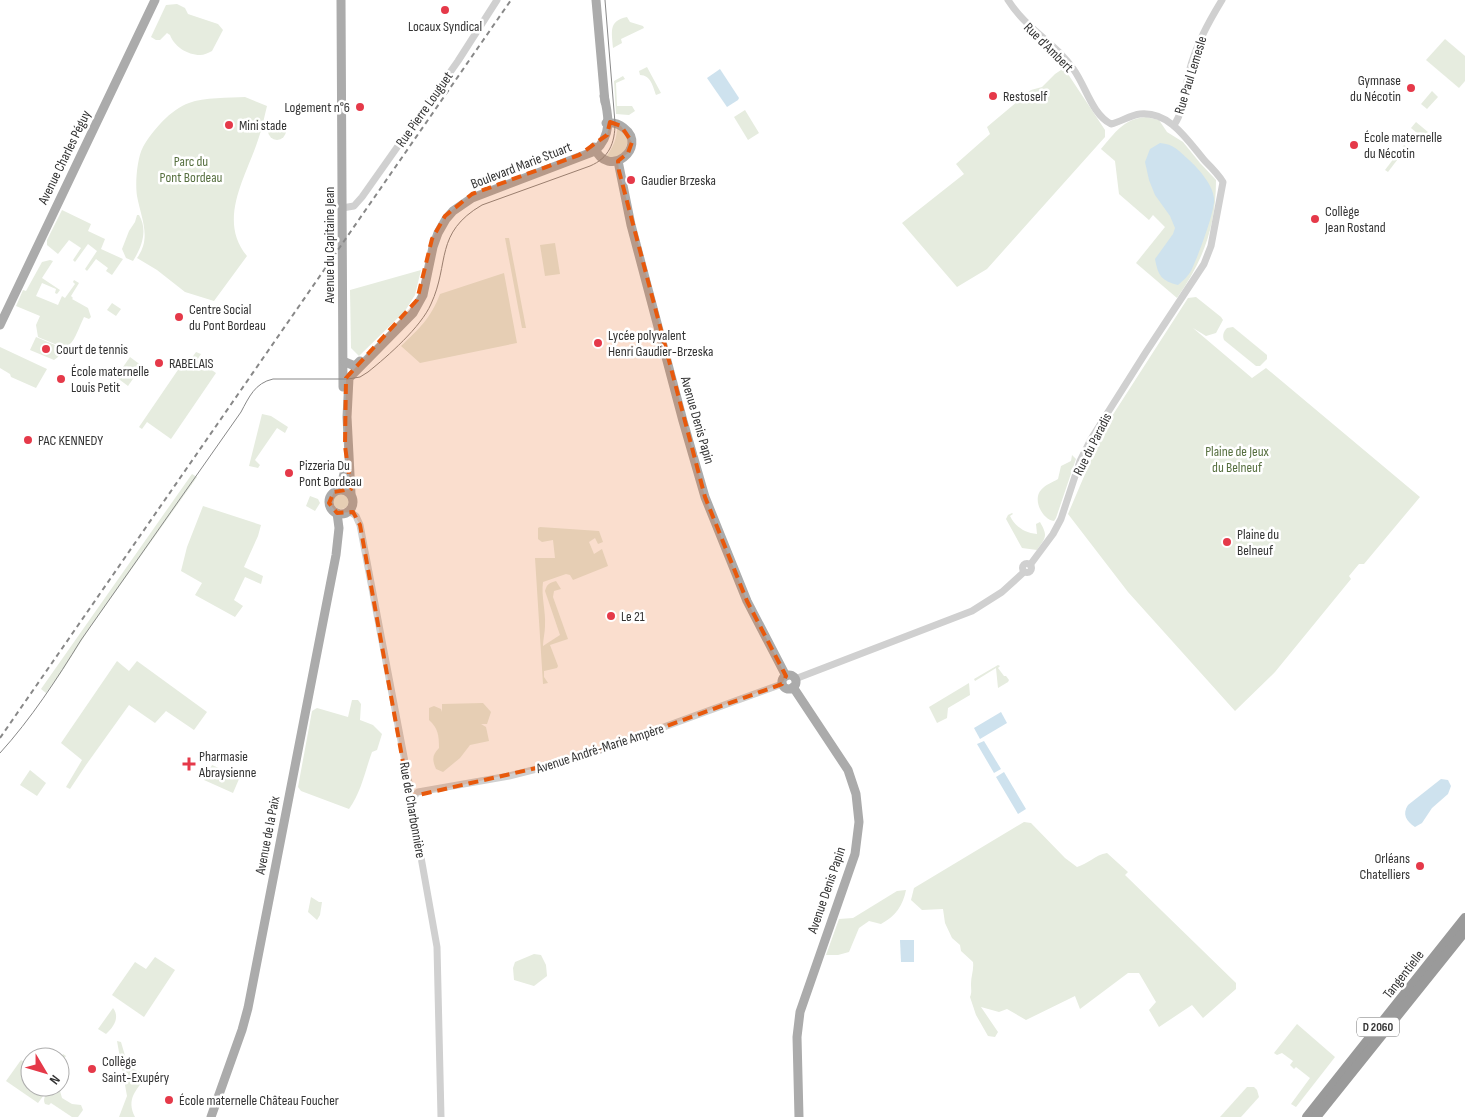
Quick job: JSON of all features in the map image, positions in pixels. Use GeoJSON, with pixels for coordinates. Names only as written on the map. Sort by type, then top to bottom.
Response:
{"type":"FeatureCollection","features":[{"type":"Feature","properties":{"kind":"highway","name":"Tangentielle"},"geometry":{"type":"LineString","coordinates":[[1307,1117],[1465,918]]}},
{"type":"Feature","properties":{"kind":"highway","name":"Tangentielle"},"geometry":{"type":"LineString","coordinates":[[1316,1117],[1465,931]]}},
{"type":"Feature","properties":{"kind":"main road","name":"Avenue Charles Péguy"},"geometry":{"type":"LineString","coordinates":[[0,325],[154,0]]}},
{"type":"Feature","properties":{"kind":"main road","name":"Avenue du Capitaine Jean"},"geometry":{"type":"LineString","coordinates":[[340,489],[344,474],[347,378],[345,362],[343,0]]}},
{"type":"Feature","properties":{"kind":"main road"},"geometry":{"type":"LineString","coordinates":[[347,378],[355,366],[403,319],[417,300],[434,234],[451,209],[472,194],[594,148],[607,123],[596,0]]}},
{"type":"Feature","properties":{"kind":"main road"},"geometry":{"type":"LineString","coordinates":[[594,148],[606,160],[618,161],[628,153],[632,142],[626,129],[607,123]]}},
{"type":"Feature","properties":{"kind":"main road","name":"Boulevard Marie Stuart"},"geometry":{"type":"LineString","coordinates":[[347,378],[406,320],[418,304],[423,295],[435,240],[442,225],[453,211],[464,202],[480,194],[585,156],[594,148]]}},
{"type":"Feature","properties":{"kind":"main road","name":"Avenue Denis Papin"},"geometry":{"type":"LineString","coordinates":[[618,161],[631,225],[682,420],[705,497],[747,601],[784,680]]}},
{"type":"Feature","properties":{"kind":"main road","name":"Avenue du Capitaine Jean"},"geometry":{"type":"LineString","coordinates":[[344,207],[348,457],[351,494]]}},
{"type":"Feature","properties":{"kind":"main road"},"geometry":{"type":"LineString","coordinates":[[345,362],[355,366]]}},
{"type":"Feature","properties":{"kind":"main road"},"geometry":{"type":"LineString","coordinates":[[344,489],[351,494],[354,504],[349,512],[337,513],[331,509],[329,502],[331,494],[344,489]]}},
{"type":"Feature","properties":{"kind":"main road","name":"Avenue de la Paix"},"geometry":{"type":"LineString","coordinates":[[336,554],[349,512]]}},
{"type":"Feature","properties":{"kind":"main road","name":"Avenue de la Paix"},"geometry":{"type":"LineString","coordinates":[[210,1117],[242,1030],[248,1008],[336,554],[339,528],[337,513]]}},
{"type":"Feature","properties":{"kind":"main road"},"geometry":{"type":"LineString","coordinates":[[784,680],[791,675],[794,683]]}},
{"type":"Feature","properties":{"kind":"main road","name":"Avenue Denis Papin"},"geometry":{"type":"LineString","coordinates":[[794,683],[848,770],[856,794],[859,822],[855,854],[800,1012],[798,1037],[799,1117]]}},
{"type":"Feature","properties":{"kind":"street","name":"Rue Pierre Louguet"},"geometry":{"type":"LineString","coordinates":[[344,207],[354,206],[362,197],[458,61],[498,0]]}},
{"type":"Feature","properties":{"kind":"street","name":"Rue d'Ambert"},"geometry":{"type":"LineString","coordinates":[[1008,0],[1031,29],[1074,69],[1097,110],[1106,121],[1111,124],[1134,115],[1151,114],[1174,124],[1223,182],[1211,246],[1204,264],[1146,352]]}},
{"type":"Feature","properties":{"kind":"street","name":"Rue Paul Lemesle"},"geometry":{"type":"LineString","coordinates":[[1174,124],[1183,101],[1189,71],[1198,44],[1222,0]]}},
{"type":"Feature","properties":{"kind":"street","name":"Rue du Paradis"},"geometry":{"type":"LineString","coordinates":[[794,683],[972,610],[1002,592],[1024,572],[1023,566],[1030,565],[1053,534],[1061,519],[1080,462],[1091,439],[1146,352]]}},
{"type":"Feature","properties":{"kind":"street","name":"Rue de Charbonnière"},"geometry":{"type":"LineString","coordinates":[[349,512],[356,516],[360,525],[409,783],[408,790],[414,796],[412,801],[436,947],[441,1117]]}},
{"type":"Feature","properties":{"kind":"street","name":"Avenue André-Marie Ampère"},"geometry":{"type":"LineString","coordinates":[[414,796],[418,792],[509,776],[576,759],[784,680]]}},
{"type":"Feature","properties":{"kind":"highlighted area"},"geometry":{"type":"Polygon","coordinates":[[[610,122],[621,126],[632,142],[628,153],[618,161],[619,171],[705,497],[747,601],[786,676],[782,684],[576,759],[414,796],[408,790],[360,525],[353,512],[337,513],[329,503],[334,492],[351,489],[345,446],[346,378],[417,300],[432,239],[445,216],[472,194],[579,155],[607,135],[610,122]]]}},
{"type":"Feature","properties":{"kind":"green space"},"geometry":{"type":"Polygon","coordinates":[[[177,4],[185,8],[188,14],[218,24],[223,30],[212,51],[202,55],[195,55],[186,52],[178,46],[167,33],[160,40],[151,37],[166,5],[177,4]]]}},
{"type":"Feature","properties":{"kind":"green space"},"geometry":{"type":"Polygon","coordinates":[[[627,17],[630,22],[644,28],[621,39],[622,43],[613,48],[612,28],[617,21],[627,17]]]}},
{"type":"Feature","properties":{"kind":"green space"},"geometry":{"type":"Polygon","coordinates":[[[1445,39],[1465,56],[1465,81],[1459,88],[1426,60],[1445,39]]]}},
{"type":"Feature","properties":{"kind":"green space"},"geometry":{"type":"Polygon","coordinates":[[[647,67],[661,93],[656,95],[649,79],[640,75],[639,71],[647,67]]]}},
{"type":"Feature","properties":{"kind":"green space"},"geometry":{"type":"Polygon","coordinates":[[[1064,68],[1105,130],[1105,137],[987,269],[957,287],[902,223],[964,174],[956,164],[990,134],[987,127],[1031,90],[1042,87],[1064,68]]]}},
{"type":"Feature","properties":{"kind":"green space"},"geometry":{"type":"Polygon","coordinates":[[[623,76],[625,79],[616,83],[617,106],[632,106],[635,111],[629,115],[616,114],[614,81],[623,76]]]}},
{"type":"Feature","properties":{"kind":"green space"},"geometry":{"type":"Polygon","coordinates":[[[1432,91],[1438,97],[1427,109],[1421,104],[1432,91]]]}},
{"type":"Feature","properties":{"kind":"green space","name":"Parc du Pont Bordeau"},"geometry":{"type":"Polygon","coordinates":[[[245,97],[267,106],[259,136],[241,183],[234,213],[234,228],[238,242],[247,256],[214,301],[185,292],[157,270],[137,258],[144,243],[145,235],[136,191],[138,164],[141,152],[147,141],[163,121],[175,110],[189,103],[202,100],[245,97]]]}},
{"type":"Feature","properties":{"kind":"green space"},"geometry":{"type":"Polygon","coordinates":[[[745,110],[759,133],[748,140],[734,117],[745,110]]]}},
{"type":"Feature","properties":{"kind":"green space"},"geometry":{"type":"Polygon","coordinates":[[[1146,117],[1159,120],[1167,132],[1183,142],[1216,180],[1211,228],[1201,257],[1177,298],[1136,263],[1165,227],[1153,215],[1149,220],[1119,194],[1115,161],[1101,149],[1115,132],[1125,124],[1138,118],[1146,117]]]}},
{"type":"Feature","properties":{"kind":"green space"},"geometry":{"type":"Polygon","coordinates":[[[277,122],[283,125],[286,131],[283,137],[277,140],[271,137],[268,131],[271,125],[277,122]]]}},
{"type":"Feature","properties":{"kind":"green space"},"geometry":{"type":"Polygon","coordinates":[[[1416,122],[1428,132],[1423,138],[1411,128],[1416,122]]]}},
{"type":"Feature","properties":{"kind":"green space"},"geometry":{"type":"Polygon","coordinates":[[[617,127],[627,137],[627,144],[624,151],[617,158],[606,157],[614,143],[617,127]]]}},
{"type":"Feature","properties":{"kind":"green space"},"geometry":{"type":"Polygon","coordinates":[[[1404,145],[1407,147],[1388,172],[1385,170],[1404,145]]]}},
{"type":"Feature","properties":{"kind":"green space"},"geometry":{"type":"Polygon","coordinates":[[[62,210],[91,224],[88,231],[105,239],[101,249],[123,259],[112,275],[106,271],[108,268],[96,259],[87,271],[85,269],[97,251],[88,244],[75,262],[73,260],[81,248],[69,240],[58,254],[47,245],[47,240],[62,210]]]}},
{"type":"Feature","properties":{"kind":"green space"},"geometry":{"type":"Polygon","coordinates":[[[137,215],[139,215],[142,221],[143,238],[133,261],[126,258],[122,249],[137,215]]]}},
{"type":"Feature","properties":{"kind":"green space"},"geometry":{"type":"Polygon","coordinates":[[[505,238],[509,238],[526,328],[522,328],[505,238]]]}},
{"type":"Feature","properties":{"kind":"green space"},"geometry":{"type":"Polygon","coordinates":[[[555,243],[560,274],[545,276],[540,245],[555,243]]]}},
{"type":"Feature","properties":{"kind":"green space"},"geometry":{"type":"Polygon","coordinates":[[[53,261],[42,278],[60,290],[57,294],[55,293],[56,289],[42,283],[36,296],[58,305],[62,296],[65,298],[75,284],[74,280],[79,283],[71,296],[72,299],[88,308],[91,317],[89,319],[84,317],[72,342],[64,346],[38,337],[36,325],[40,316],[16,306],[23,290],[26,291],[42,262],[53,261]]]}},
{"type":"Feature","properties":{"kind":"green space"},"geometry":{"type":"Polygon","coordinates":[[[421,270],[415,295],[405,311],[359,356],[351,348],[350,290],[421,270]]]}},
{"type":"Feature","properties":{"kind":"green space"},"geometry":{"type":"Polygon","coordinates":[[[504,273],[517,343],[420,363],[401,346],[424,323],[433,310],[440,294],[504,273]]]}},
{"type":"Feature","properties":{"kind":"green space","name":"Plaine du Belneuf"},"geometry":{"type":"Polygon","coordinates":[[[1196,297],[1223,320],[1216,333],[1206,336],[1193,328],[1252,378],[1266,368],[1420,497],[1364,564],[1359,564],[1349,576],[1351,579],[1275,672],[1235,711],[1128,592],[1068,514],[1105,427],[1188,298],[1196,297]]]}},
{"type":"Feature","properties":{"kind":"green space"},"geometry":{"type":"Polygon","coordinates":[[[112,303],[121,309],[116,316],[107,310],[112,303]]]}},
{"type":"Feature","properties":{"kind":"green space"},"geometry":{"type":"Polygon","coordinates":[[[1233,327],[1267,355],[1267,359],[1260,366],[1256,366],[1224,340],[1225,330],[1233,327]]]}},
{"type":"Feature","properties":{"kind":"green space","name":"Court de tennis"},"geometry":{"type":"Polygon","coordinates":[[[36,337],[62,348],[58,357],[54,360],[30,350],[36,337]]]}},
{"type":"Feature","properties":{"kind":"green space"},"geometry":{"type":"Polygon","coordinates":[[[0,347],[47,369],[36,388],[11,377],[10,374],[0,368],[0,347]]]}},
{"type":"Feature","properties":{"kind":"green space"},"geometry":{"type":"Polygon","coordinates":[[[196,352],[201,354],[197,360],[216,373],[171,439],[147,422],[142,429],[139,427],[184,361],[191,359],[196,352]]]}},
{"type":"Feature","properties":{"kind":"green space"},"geometry":{"type":"Polygon","coordinates":[[[130,357],[142,366],[128,386],[116,377],[130,357]]]}},
{"type":"Feature","properties":{"kind":"green space"},"geometry":{"type":"Polygon","coordinates":[[[262,414],[271,416],[288,427],[285,433],[277,428],[255,460],[260,465],[258,468],[249,466],[262,414]]]}},
{"type":"Feature","properties":{"kind":"green space"},"geometry":{"type":"Polygon","coordinates":[[[1072,455],[1076,459],[1056,518],[1054,521],[1050,520],[1040,509],[1038,504],[1039,494],[1041,490],[1058,479],[1061,466],[1071,461],[1072,455]]]}},
{"type":"Feature","properties":{"kind":"green space"},"geometry":{"type":"Polygon","coordinates":[[[192,474],[197,477],[46,693],[41,689],[192,474]]]}},
{"type":"Feature","properties":{"kind":"green space"},"geometry":{"type":"Polygon","coordinates":[[[338,493],[344,493],[349,498],[347,507],[338,509],[333,504],[333,498],[338,493]]]}},
{"type":"Feature","properties":{"kind":"green space"},"geometry":{"type":"Polygon","coordinates":[[[310,496],[318,499],[320,503],[315,511],[306,506],[310,496]]]}},
{"type":"Feature","properties":{"kind":"green space"},"geometry":{"type":"Polygon","coordinates":[[[203,506],[261,525],[244,567],[263,576],[261,584],[245,577],[234,600],[243,606],[235,617],[195,595],[202,583],[181,571],[187,547],[203,506]]]}},
{"type":"Feature","properties":{"kind":"green space"},"geometry":{"type":"Polygon","coordinates":[[[1012,513],[1010,516],[1014,523],[1028,532],[1037,534],[1036,524],[1040,522],[1045,536],[1037,550],[1022,548],[1006,519],[1012,513]]]}},
{"type":"Feature","properties":{"kind":"green space"},"geometry":{"type":"Polygon","coordinates":[[[538,528],[599,531],[603,542],[598,544],[595,538],[589,542],[594,554],[602,549],[608,566],[573,580],[570,575],[566,574],[543,582],[545,629],[543,646],[560,635],[545,591],[549,584],[556,581],[561,589],[554,591],[553,597],[568,639],[550,645],[558,666],[557,668],[544,671],[544,677],[548,683],[543,684],[535,558],[555,558],[553,540],[542,542],[538,539],[538,528]]]}},
{"type":"Feature","properties":{"kind":"green space"},"geometry":{"type":"Polygon","coordinates":[[[117,661],[129,671],[137,661],[207,712],[194,730],[166,711],[155,723],[129,705],[70,789],[66,787],[82,760],[61,743],[117,661]]]}},
{"type":"Feature","properties":{"kind":"green space"},"geometry":{"type":"Polygon","coordinates":[[[998,665],[1000,666],[998,668],[1009,680],[1008,682],[998,688],[996,668],[975,681],[974,679],[998,665]]]}},
{"type":"Feature","properties":{"kind":"green space"},"geometry":{"type":"Polygon","coordinates":[[[969,683],[970,695],[948,708],[947,718],[937,723],[929,707],[969,683]]]}},
{"type":"Feature","properties":{"kind":"green space"},"geometry":{"type":"Polygon","coordinates":[[[352,700],[358,700],[361,704],[360,720],[373,725],[382,734],[377,750],[372,752],[360,789],[349,809],[301,791],[298,787],[312,711],[317,708],[348,717],[352,700]]]}},
{"type":"Feature","properties":{"kind":"green space"},"geometry":{"type":"Polygon","coordinates":[[[483,703],[491,712],[487,724],[481,724],[486,727],[489,741],[470,745],[460,758],[443,772],[436,769],[433,758],[439,748],[439,739],[436,729],[429,720],[429,708],[434,706],[441,709],[442,712],[442,704],[483,703]]]}},
{"type":"Feature","properties":{"kind":"green space"},"geometry":{"type":"Polygon","coordinates":[[[212,765],[239,779],[233,793],[204,780],[204,778],[209,777],[212,773],[210,769],[212,765]]]}},
{"type":"Feature","properties":{"kind":"green space"},"geometry":{"type":"Polygon","coordinates":[[[30,770],[46,783],[37,796],[20,785],[30,770]]]}},
{"type":"Feature","properties":{"kind":"green space"},"geometry":{"type":"Polygon","coordinates":[[[1024,822],[1031,823],[1065,858],[1077,867],[1107,853],[1128,872],[1125,875],[1236,983],[1236,989],[1203,1018],[1192,1005],[1159,1027],[1149,1010],[1156,1002],[1139,973],[1128,973],[1080,1009],[1075,996],[1026,1020],[1007,1009],[999,1012],[981,1007],[998,1032],[995,1037],[988,1036],[976,1015],[970,997],[973,962],[961,951],[960,945],[952,938],[945,923],[943,909],[922,910],[911,900],[914,888],[1024,822]]]}},
{"type":"Feature","properties":{"kind":"green space"},"geometry":{"type":"Polygon","coordinates":[[[906,890],[903,901],[895,914],[881,924],[869,921],[859,928],[849,952],[838,955],[826,955],[839,919],[853,918],[897,891],[906,890]]]}},
{"type":"Feature","properties":{"kind":"green space"},"geometry":{"type":"Polygon","coordinates":[[[311,897],[322,902],[320,915],[317,920],[308,912],[311,897]]]}},
{"type":"Feature","properties":{"kind":"green space"},"geometry":{"type":"Polygon","coordinates":[[[534,954],[541,955],[546,965],[547,976],[534,986],[514,980],[513,968],[515,962],[534,954]]]}},
{"type":"Feature","properties":{"kind":"green space"},"geometry":{"type":"Polygon","coordinates":[[[155,957],[175,970],[144,1017],[112,995],[135,962],[146,969],[155,957]]]}},
{"type":"Feature","properties":{"kind":"green space"},"geometry":{"type":"Polygon","coordinates":[[[113,1008],[116,1015],[115,1022],[106,1034],[98,1029],[113,1008]]]}},
{"type":"Feature","properties":{"kind":"green space"},"geometry":{"type":"Polygon","coordinates":[[[1297,1024],[1335,1057],[1296,1107],[1291,1104],[1310,1078],[1296,1067],[1294,1069],[1290,1065],[1293,1061],[1282,1053],[1277,1055],[1274,1053],[1297,1024]]]}},
{"type":"Feature","properties":{"kind":"green space"},"geometry":{"type":"Polygon","coordinates":[[[117,1041],[121,1042],[128,1066],[147,1076],[136,1090],[132,1100],[132,1111],[135,1117],[119,1117],[127,1096],[117,1041]]]}},
{"type":"Feature","properties":{"kind":"green space"},"geometry":{"type":"Polygon","coordinates":[[[20,1061],[20,1091],[6,1081],[20,1061]]]}},
{"type":"Feature","properties":{"kind":"green space"},"geometry":{"type":"Polygon","coordinates":[[[1247,1087],[1254,1087],[1259,1097],[1241,1117],[1220,1117],[1247,1087]]]}},
{"type":"Feature","properties":{"kind":"green space"},"geometry":{"type":"Polygon","coordinates":[[[29,1097],[42,1097],[38,1103],[29,1097]]]}},
{"type":"Feature","properties":{"kind":"green space"},"geometry":{"type":"Polygon","coordinates":[[[62,1097],[72,1104],[81,1105],[83,1110],[78,1117],[72,1117],[51,1103],[49,1105],[45,1104],[44,1098],[62,1097]]]}},
{"type":"Feature","properties":{"kind":"water"},"geometry":{"type":"Polygon","coordinates":[[[720,69],[739,98],[727,107],[707,78],[720,69]]]}},
{"type":"Feature","properties":{"kind":"water"},"geometry":{"type":"Polygon","coordinates":[[[1160,143],[1176,148],[1193,163],[1208,182],[1214,198],[1209,223],[1194,265],[1184,280],[1178,285],[1168,282],[1159,274],[1155,259],[1173,234],[1175,228],[1170,216],[1155,195],[1145,162],[1150,149],[1160,143]]]}},
{"type":"Feature","properties":{"kind":"water"},"geometry":{"type":"Polygon","coordinates":[[[1001,712],[1007,723],[980,739],[974,728],[1001,712]]]}},
{"type":"Feature","properties":{"kind":"water"},"geometry":{"type":"Polygon","coordinates":[[[984,741],[1001,769],[994,773],[977,744],[984,741]]]}},
{"type":"Feature","properties":{"kind":"water"},"geometry":{"type":"Polygon","coordinates":[[[1004,772],[1026,809],[1018,814],[996,777],[1004,772]]]}},
{"type":"Feature","properties":{"kind":"water"},"geometry":{"type":"Polygon","coordinates":[[[1441,779],[1448,780],[1451,786],[1448,794],[1432,808],[1422,823],[1415,827],[1406,817],[1406,808],[1441,779]]]}},
{"type":"Feature","properties":{"kind":"water"},"geometry":{"type":"Polygon","coordinates":[[[900,940],[914,940],[914,962],[901,962],[900,940]]]}},
{"type":"Feature","properties":{"kind":"tram line"},"geometry":{"type":"LineString","coordinates":[[0,753],[43,698],[81,640],[257,387],[273,379],[348,379],[360,377],[368,372],[403,341],[426,313],[437,289],[450,238],[456,227],[467,216],[482,205],[590,166],[602,159],[610,149],[614,137],[615,123],[605,0]]}},
{"type":"Feature","properties":{"kind":"railway"},"geometry":{"type":"LineString","coordinates":[[0,738],[511,0]]}},
{"type":"Feature","properties":{"kind":"place","name":"Locaux Syndical"},"geometry":{"type":"Point","coordinates":[445,10]}},
{"type":"Feature","properties":{"kind":"place","name":"Gymnase du Nécotin"},"geometry":{"type":"Point","coordinates":[1411,88]}},
{"type":"Feature","properties":{"kind":"place","name":"Restoself"},"geometry":{"type":"Point","coordinates":[993,96]}},
{"type":"Feature","properties":{"kind":"place","name":"Logement n°6"},"geometry":{"type":"Point","coordinates":[360,107]}},
{"type":"Feature","properties":{"kind":"place","name":"Mini stade"},"geometry":{"type":"Point","coordinates":[229,125]}},
{"type":"Feature","properties":{"kind":"place","name":"École maternelle du Nécotin"},"geometry":{"type":"Point","coordinates":[1354,145]}},
{"type":"Feature","properties":{"kind":"place","name":"Gaudier Brzeska"},"geometry":{"type":"Point","coordinates":[631,180]}},
{"type":"Feature","properties":{"kind":"place","name":"Collège Jean Rostand"},"geometry":{"type":"Point","coordinates":[1315,219]}},
{"type":"Feature","properties":{"kind":"place","name":"Centre Social du Pont Bordeau"},"geometry":{"type":"Point","coordinates":[179,317]}},
{"type":"Feature","properties":{"kind":"place","name":"Lycée polyvalent Henri Gaudier-Brzeska"},"geometry":{"type":"Point","coordinates":[598,343]}},
{"type":"Feature","properties":{"kind":"place","name":"Court de tennis"},"geometry":{"type":"Point","coordinates":[46,349]}},
{"type":"Feature","properties":{"kind":"place","name":"RABELAIS"},"geometry":{"type":"Point","coordinates":[159,363]}},
{"type":"Feature","properties":{"kind":"place","name":"École maternelle Louis Petit"},"geometry":{"type":"Point","coordinates":[61,379]}},
{"type":"Feature","properties":{"kind":"place","name":"PAC KENNEDY"},"geometry":{"type":"Point","coordinates":[28,440]}},
{"type":"Feature","properties":{"kind":"place","name":"Pizzeria Du Pont Bordeau"},"geometry":{"type":"Point","coordinates":[289,473]}},
{"type":"Feature","properties":{"kind":"place","name":"Plaine du Belneuf"},"geometry":{"type":"Point","coordinates":[1227,542]}},
{"type":"Feature","properties":{"kind":"place","name":"Le 21"},"geometry":{"type":"Point","coordinates":[611,616]}},
{"type":"Feature","properties":{"kind":"place","name":"Pharmasie Abraysienne"},"geometry":{"type":"Point","coordinates":[189,764]}},
{"type":"Feature","properties":{"kind":"place","name":"Orléans Chatelliers"},"geometry":{"type":"Point","coordinates":[1420,866]}},
{"type":"Feature","properties":{"kind":"place","name":"Collège Saint-Exupéry"},"geometry":{"type":"Point","coordinates":[92,1069]}},
{"type":"Feature","properties":{"kind":"place","name":"École maternelle Château Foucher"},"geometry":{"type":"Point","coordinates":[169,1100]}},
{"type":"Feature","properties":{"kind":"park label","name":"Plaine de Jeux du Belneuf"},"geometry":{"type":"Point","coordinates":[1237,460]}}]}
